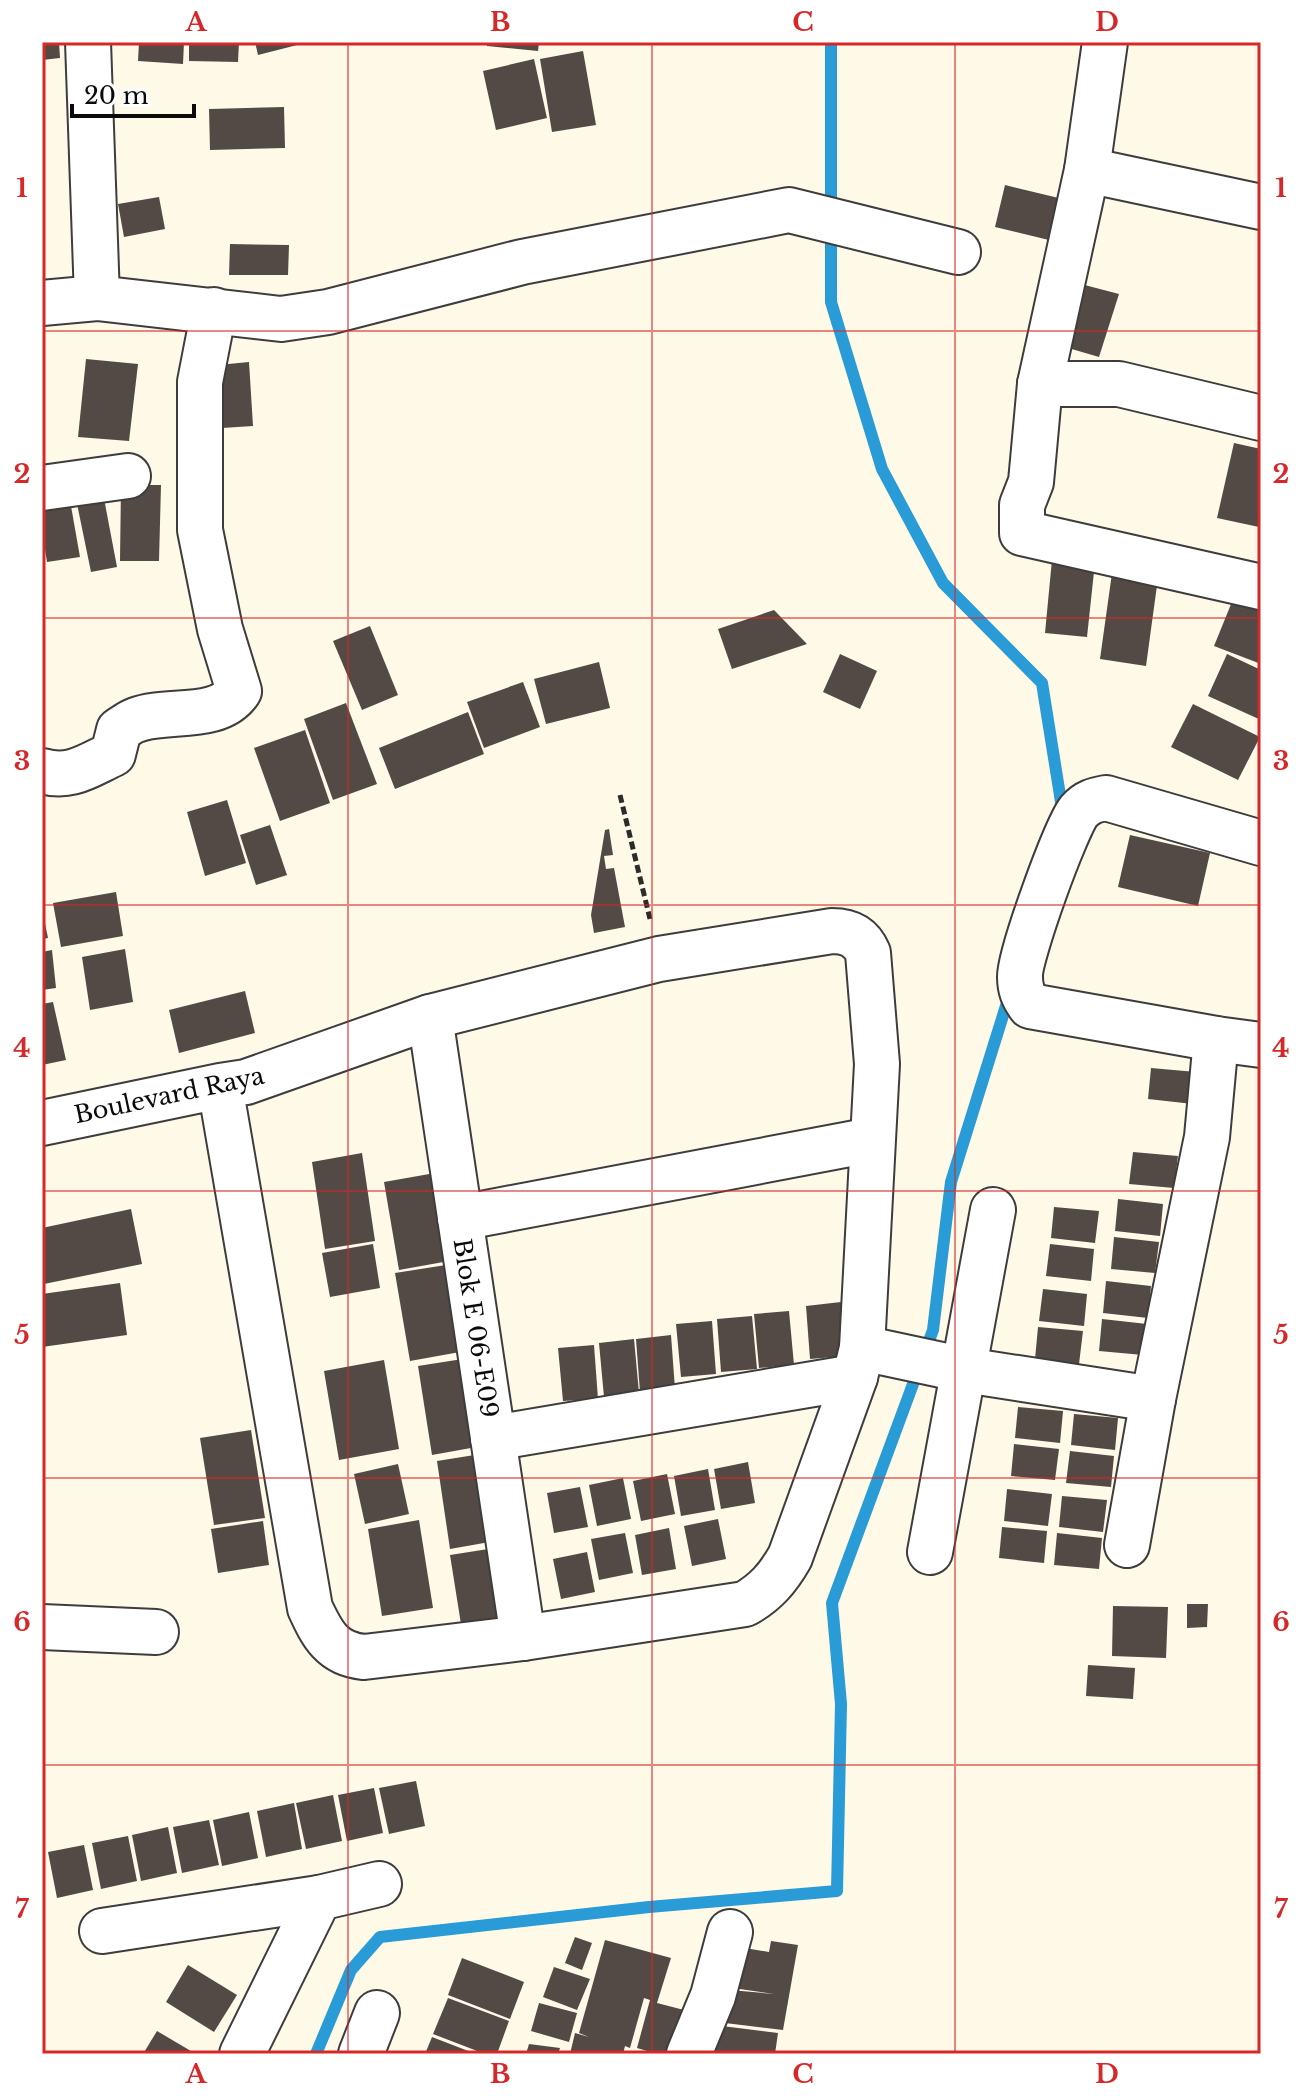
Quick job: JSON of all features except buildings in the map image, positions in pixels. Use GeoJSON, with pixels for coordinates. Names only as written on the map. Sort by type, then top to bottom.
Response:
{"type":"FeatureCollection","features":[{"type":"Feature","properties":{"kind":"street"},"geometry":{"type":"LineString","coordinates":[[88,42],[97,298]]}},
{"type":"Feature","properties":{"kind":"street"},"geometry":{"type":"LineString","coordinates":[[1105,42],[1087,170],[1040,384],[1031,482],[1022,505],[1022,533],[1261,587]]}},
{"type":"Feature","properties":{"kind":"street"},"geometry":{"type":"LineString","coordinates":[[1087,170],[1261,207]]}},
{"type":"Feature","properties":{"kind":"street"},"geometry":{"type":"LineString","coordinates":[[42,303],[97,298],[281,319],[328,312],[522,262],[789,210],[958,252]]}},
{"type":"Feature","properties":{"kind":"street"},"geometry":{"type":"LineString","coordinates":[[42,771],[63,776],[88,766],[113,754],[119,730],[136,720],[209,709],[233,700],[239,691],[220,629],[200,530],[200,382],[214,310]]}},
{"type":"Feature","properties":{"kind":"street"},"geometry":{"type":"LineString","coordinates":[[1040,384],[1119,384],[1261,418]]}},
{"type":"Feature","properties":{"kind":"street"},"geometry":{"type":"LineString","coordinates":[[42,488],[128,476]]}},
{"type":"Feature","properties":{"kind":"street"},"geometry":{"type":"LineString","coordinates":[[1261,843],[1106,798],[1089,802],[1076,814],[1038,910],[1019,974],[1022,994],[1030,1006],[1261,1045]]}},
{"type":"Feature","properties":{"kind":"street","name":"Boulevard Raya"},"geometry":{"type":"LineString","coordinates":[[42,1123],[220,1086],[246,1082],[430,1017],[659,959],[832,931],[843,931],[860,940],[866,947],[870,961],[877,1064],[871,1140],[867,1360],[790,1557],[774,1583],[745,1604],[523,1638],[364,1657],[348,1656],[324,1637],[310,1608],[220,1086]]}},
{"type":"Feature","properties":{"kind":"street","name":"Blok E 06-E09"},"geometry":{"type":"LineString","coordinates":[[430,1017],[523,1638]]}},
{"type":"Feature","properties":{"kind":"street"},"geometry":{"type":"LineString","coordinates":[[1127,1545],[1153,1399],[1207,1137],[1216,1039]]}},
{"type":"Feature","properties":{"kind":"street"},"geometry":{"type":"LineString","coordinates":[[460,1218],[871,1140]]}},
{"type":"Feature","properties":{"kind":"street"},"geometry":{"type":"LineString","coordinates":[[930,1552],[947,1367],[993,1210]]}},
{"type":"Feature","properties":{"kind":"street"},"geometry":{"type":"LineString","coordinates":[[493,1438],[867,1360],[947,1367],[1153,1399]]}},
{"type":"Feature","properties":{"kind":"street"},"geometry":{"type":"LineString","coordinates":[[42,1627],[156,1632]]}},
{"type":"Feature","properties":{"kind":"street"},"geometry":{"type":"LineString","coordinates":[[102,1931],[319,1898],[379,1884]]}},
{"type":"Feature","properties":{"kind":"street"},"geometry":{"type":"LineString","coordinates":[[242,2054],[319,1898]]}},
{"type":"Feature","properties":{"kind":"street"},"geometry":{"type":"LineString","coordinates":[[689,2054],[713,1996],[730,1932]]}},
{"type":"Feature","properties":{"kind":"street"},"geometry":{"type":"LineString","coordinates":[[361,2054],[377,2013]]}},
{"type":"Feature","properties":{"kind":"path"},"geometry":{"type":"LineString","coordinates":[[620,795],[659,959]]}},
{"type":"Feature","properties":{"kind":"waterway"},"geometry":{"type":"LineString","coordinates":[[831,42],[831,211]]}},
{"type":"Feature","properties":{"kind":"waterway"},"geometry":{"type":"LineString","coordinates":[[831,229],[831,302],[882,469],[943,583],[1042,683],[1062,808],[1060,813]]}},
{"type":"Feature","properties":{"kind":"waterway"},"geometry":{"type":"LineString","coordinates":[[316,2054],[351,1970],[380,1937],[649,1907],[837,1891],[841,1704],[832,1603],[933,1330],[951,1182],[1010,993]]}}]}
